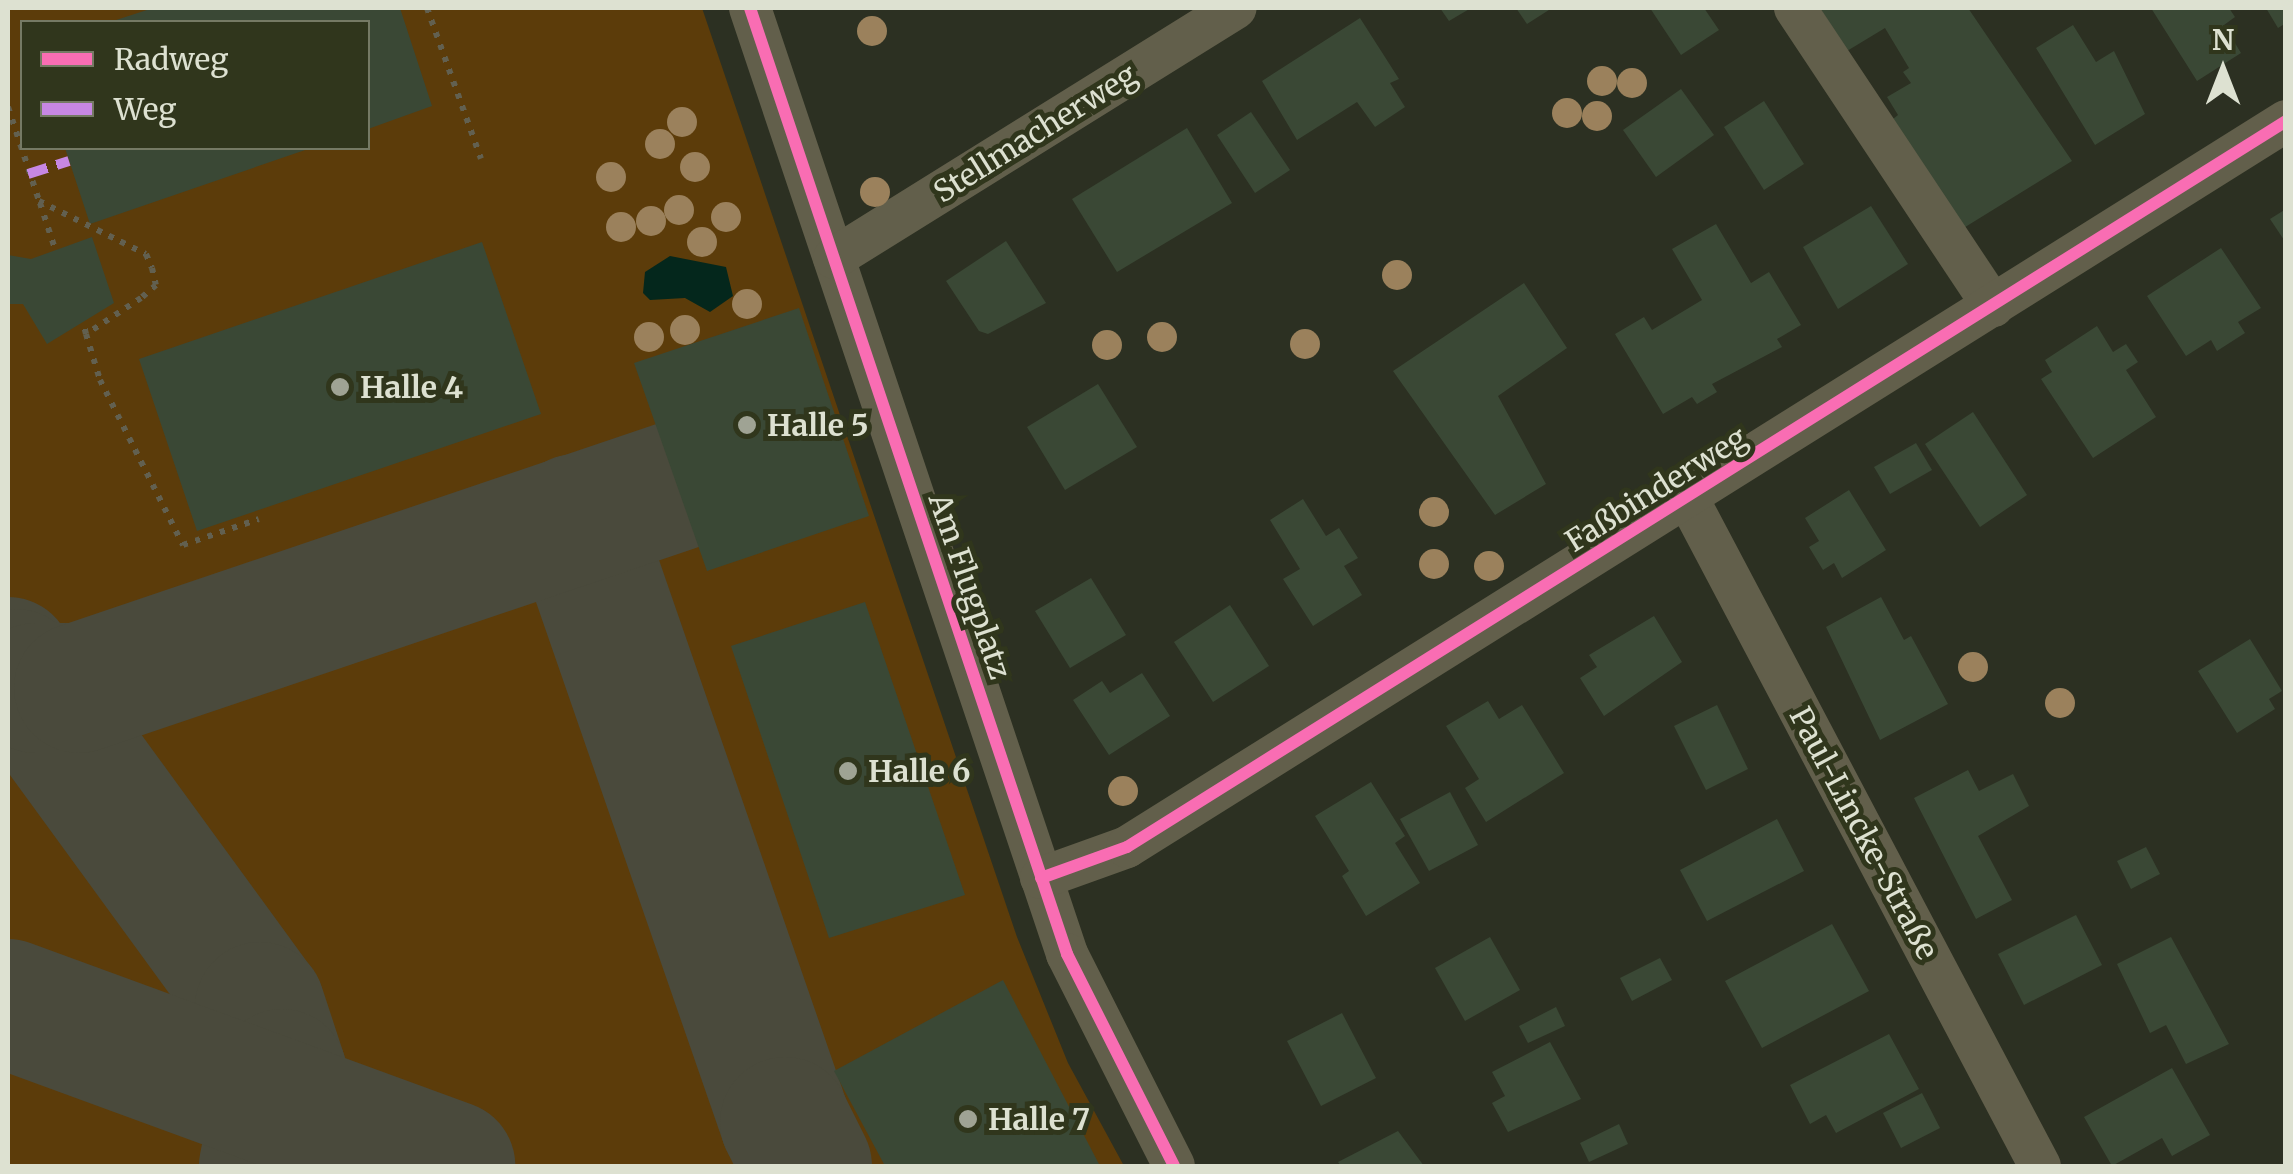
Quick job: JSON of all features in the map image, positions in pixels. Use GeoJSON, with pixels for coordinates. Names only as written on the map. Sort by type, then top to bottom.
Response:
{"type":"FeatureCollection","features":[{"type":"Feature","properties":{"kind":"street","name":"Am Flugplatz"},"geometry":{"type":"LineString","coordinates":[[750,8],[1041,878],[1085,994],[1174,1166]]}},
{"type":"Feature","properties":{"kind":"street","name":"Stellmacherweg"},"geometry":{"type":"LineString","coordinates":[[834,258],[1236,8]]}},
{"type":"Feature","properties":{"kind":"street"},"geometry":{"type":"LineString","coordinates":[[1795,8],[1992,306]]}},
{"type":"Feature","properties":{"kind":"street","name":"Faßbinderweg"},"geometry":{"type":"LineString","coordinates":[[1041,878],[1127,847],[2286,121]]}},
{"type":"Feature","properties":{"kind":"street","name":"Paul-Lincke-Straße"},"geometry":{"type":"LineString","coordinates":[[1688,499],[2040,1166]]}},
{"type":"Feature","properties":{"kind":"path"},"geometry":{"type":"LineString","coordinates":[[428,8],[481,159]]}},
{"type":"Feature","properties":{"kind":"path"},"geometry":{"type":"LineString","coordinates":[[8,107],[20,143]]}},
{"type":"Feature","properties":{"kind":"path"},"geometry":{"type":"LineString","coordinates":[[22,150],[56,250]]}},
{"type":"Feature","properties":{"kind":"path"},"geometry":{"type":"LineString","coordinates":[[39,201],[146,254],[152,268],[156,285],[85,330],[100,380],[183,544],[259,519]]}},
{"type":"Feature","properties":{"kind":"shaded area"},"geometry":{"type":"Polygon","coordinates":[[[8,8],[702,8],[1017,937],[1068,1063],[1124,1166],[8,1166],[8,8]]]}},
{"type":"Feature","properties":{"kind":"shaded area"},"geometry":{"type":"Polygon","coordinates":[[[670,256],[726,267],[733,296],[710,312],[685,298],[650,300],[643,293],[645,272],[670,256]]]}},
{"type":"Feature","properties":{"kind":"building"},"geometry":{"type":"Polygon","coordinates":[[[153,8],[400,8],[432,106],[370,128],[370,20],[116,20],[153,8]]]}},
{"type":"Feature","properties":{"kind":"building"},"geometry":{"type":"Polygon","coordinates":[[[1440,8],[1471,8],[1449,21],[1440,8]]]}},
{"type":"Feature","properties":{"kind":"building"},"geometry":{"type":"Polygon","coordinates":[[[1516,8],[1552,8],[1527,24],[1516,8]]]}},
{"type":"Feature","properties":{"kind":"building"},"geometry":{"type":"Polygon","coordinates":[[[1650,8],[1704,8],[1719,30],[1681,55],[1650,8]]]}},
{"type":"Feature","properties":{"kind":"building"},"geometry":{"type":"Polygon","coordinates":[[[1820,8],[1968,8],[2072,161],[1962,229],[1893,119],[1898,115],[1887,97],[1911,83],[1903,72],[1909,68],[1885,28],[1847,51],[1820,8]]]}},
{"type":"Feature","properties":{"kind":"building"},"geometry":{"type":"Polygon","coordinates":[[[2151,8],[2229,8],[2235,17],[2224,25],[2241,53],[2197,81],[2151,8]]]}},
{"type":"Feature","properties":{"kind":"building"},"geometry":{"type":"Polygon","coordinates":[[[2266,8],[2286,8],[2286,23],[2278,28],[2266,8]]]}},
{"type":"Feature","properties":{"kind":"building"},"geometry":{"type":"Polygon","coordinates":[[[1360,18],[1399,79],[1390,83],[1405,107],[1375,127],[1357,102],[1297,140],[1262,81],[1360,18]]]}},
{"type":"Feature","properties":{"kind":"building"},"geometry":{"type":"Polygon","coordinates":[[[2073,25],[2096,62],[2114,51],[2145,114],[2095,145],[2036,48],[2073,25]]]}},
{"type":"Feature","properties":{"kind":"building"},"geometry":{"type":"Polygon","coordinates":[[[1681,89],[1714,135],[1656,177],[1623,130],[1681,89]]]}},
{"type":"Feature","properties":{"kind":"building"},"geometry":{"type":"Polygon","coordinates":[[[1764,101],[1804,164],[1764,190],[1724,127],[1764,101]]]}},
{"type":"Feature","properties":{"kind":"building"},"geometry":{"type":"Polygon","coordinates":[[[1251,112],[1290,170],[1255,193],[1217,135],[1251,112]]]}},
{"type":"Feature","properties":{"kind":"building"},"geometry":{"type":"Polygon","coordinates":[[[1187,128],[1232,203],[1117,272],[1072,199],[1187,128]]]}},
{"type":"Feature","properties":{"kind":"building"},"geometry":{"type":"Polygon","coordinates":[[[66,150],[305,150],[90,224],[66,150]]]}},
{"type":"Feature","properties":{"kind":"building"},"geometry":{"type":"Polygon","coordinates":[[[1871,206],[1908,264],[1838,309],[1803,247],[1871,206]]]}},
{"type":"Feature","properties":{"kind":"building"},"geometry":{"type":"Polygon","coordinates":[[[2286,209],[2286,243],[2270,219],[2286,209]]]}},
{"type":"Feature","properties":{"kind":"building"},"geometry":{"type":"Polygon","coordinates":[[[1716,224],[1751,283],[1769,272],[1801,325],[1777,339],[1782,347],[1712,384],[1717,392],[1697,404],[1692,397],[1663,414],[1615,334],[1644,317],[1652,330],[1702,300],[1672,249],[1716,224]]]}},
{"type":"Feature","properties":{"kind":"building"},"geometry":{"type":"Polygon","coordinates":[[[92,237],[114,303],[47,344],[23,304],[8,304],[8,255],[31,259],[92,237]]]}},
{"type":"Feature","properties":{"kind":"building"},"geometry":{"type":"Polygon","coordinates":[[[1006,241],[1046,303],[988,334],[979,331],[946,281],[1006,241]]]}},
{"type":"Feature","properties":{"kind":"building","name":"Halle 4"},"geometry":{"type":"Polygon","coordinates":[[[482,242],[541,414],[197,531],[139,359],[482,242]]]}},
{"type":"Feature","properties":{"kind":"building"},"geometry":{"type":"Polygon","coordinates":[[[2221,248],[2261,308],[2238,322],[2245,333],[2217,351],[2211,340],[2186,356],[2147,296],[2221,248]]]}},
{"type":"Feature","properties":{"kind":"building"},"geometry":{"type":"Polygon","coordinates":[[[1524,283],[1567,348],[1498,396],[1546,484],[1495,515],[1393,371],[1524,283]]]}},
{"type":"Feature","properties":{"kind":"building","name":"Halle 5"},"geometry":{"type":"Polygon","coordinates":[[[799,308],[869,516],[707,571],[634,363],[799,308]]]}},
{"type":"Feature","properties":{"kind":"building"},"geometry":{"type":"Polygon","coordinates":[[[2097,326],[2113,352],[2126,344],[2138,362],[2126,370],[2156,417],[2093,458],[2041,379],[2052,372],[2045,360],[2097,326]]]}},
{"type":"Feature","properties":{"kind":"building"},"geometry":{"type":"Polygon","coordinates":[[[1098,384],[1137,447],[1065,490],[1027,427],[1098,384]]]}},
{"type":"Feature","properties":{"kind":"building"},"geometry":{"type":"Polygon","coordinates":[[[1973,412],[2027,495],[1980,527],[1925,444],[1973,412]]]}},
{"type":"Feature","properties":{"kind":"building"},"geometry":{"type":"Polygon","coordinates":[[[1916,443],[1932,470],[1890,494],[1874,467],[1916,443]]]}},
{"type":"Feature","properties":{"kind":"building"},"geometry":{"type":"Polygon","coordinates":[[[1849,490],[1886,550],[1842,578],[1834,563],[1823,570],[1809,547],[1819,541],[1805,518],[1849,490]]]}},
{"type":"Feature","properties":{"kind":"building"},"geometry":{"type":"Polygon","coordinates":[[[1303,499],[1326,536],[1339,528],[1358,558],[1344,566],[1362,595],[1313,626],[1283,579],[1300,569],[1270,520],[1303,499]]]}},
{"type":"Feature","properties":{"kind":"building"},"geometry":{"type":"Polygon","coordinates":[[[1091,578],[1126,635],[1070,668],[1035,611],[1091,578]]]}},
{"type":"Feature","properties":{"kind":"building"},"geometry":{"type":"Polygon","coordinates":[[[1881,597],[1904,640],[1911,636],[1948,704],[1880,740],[1826,627],[1881,597]]]}},
{"type":"Feature","properties":{"kind":"building","name":"Halle 6"},"geometry":{"type":"Polygon","coordinates":[[[865,602],[965,895],[829,938],[731,646],[865,602]]]}},
{"type":"Feature","properties":{"kind":"building"},"geometry":{"type":"Polygon","coordinates":[[[1230,605],[1269,666],[1213,702],[1174,642],[1230,605]]]}},
{"type":"Feature","properties":{"kind":"building"},"geometry":{"type":"Polygon","coordinates":[[[1654,616],[1682,662],[1604,716],[1580,678],[1597,667],[1589,655],[1654,616]]]}},
{"type":"Feature","properties":{"kind":"building"},"geometry":{"type":"Polygon","coordinates":[[[2250,639],[2282,691],[2269,699],[2275,709],[2237,733],[2198,671],[2250,639]]]}},
{"type":"Feature","properties":{"kind":"building"},"geometry":{"type":"Polygon","coordinates":[[[1142,673],[1170,716],[1109,755],[1073,700],[1102,681],[1110,693],[1142,673]]]}},
{"type":"Feature","properties":{"kind":"building"},"geometry":{"type":"Polygon","coordinates":[[[1488,701],[1499,719],[1522,705],[1564,773],[1486,822],[1465,788],[1479,779],[1446,726],[1488,701]]]}},
{"type":"Feature","properties":{"kind":"building"},"geometry":{"type":"Polygon","coordinates":[[[1717,705],[1748,769],[1706,790],[1674,726],[1717,705]]]}},
{"type":"Feature","properties":{"kind":"building"},"geometry":{"type":"Polygon","coordinates":[[[1968,770],[1979,791],[2013,774],[2029,806],[1978,836],[2012,900],[1976,919],[1914,798],[1968,770]]]}},
{"type":"Feature","properties":{"kind":"building"},"geometry":{"type":"Polygon","coordinates":[[[1371,782],[1405,836],[1395,843],[1420,883],[1366,916],[1342,876],[1349,871],[1315,816],[1371,782]]]}},
{"type":"Feature","properties":{"kind":"building"},"geometry":{"type":"Polygon","coordinates":[[[1450,792],[1478,845],[1429,871],[1400,819],[1450,792]]]}},
{"type":"Feature","properties":{"kind":"building"},"geometry":{"type":"Polygon","coordinates":[[[1777,819],[1804,871],[1707,921],[1680,870],[1777,819]]]}},
{"type":"Feature","properties":{"kind":"building"},"geometry":{"type":"Polygon","coordinates":[[[2146,847],[2160,874],[2131,889],[2117,861],[2146,847]]]}},
{"type":"Feature","properties":{"kind":"building"},"geometry":{"type":"Polygon","coordinates":[[[2076,915],[2102,965],[2024,1005],[1998,954],[2076,915]]]}},
{"type":"Feature","properties":{"kind":"building"},"geometry":{"type":"Polygon","coordinates":[[[1832,924],[1869,991],[1762,1048],[1725,981],[1832,924]]]}},
{"type":"Feature","properties":{"kind":"building"},"geometry":{"type":"Polygon","coordinates":[[[1490,937],[1520,990],[1465,1021],[1435,968],[1490,937]]]}},
{"type":"Feature","properties":{"kind":"building"},"geometry":{"type":"Polygon","coordinates":[[[2171,937],[2229,1044],[2186,1064],[2166,1025],[2150,1033],[2117,964],[2171,937]]]}},
{"type":"Feature","properties":{"kind":"building"},"geometry":{"type":"Polygon","coordinates":[[[1660,958],[1672,980],[1632,1001],[1620,978],[1660,958]]]}},
{"type":"Feature","properties":{"kind":"building","name":"Halle 7"},"geometry":{"type":"Polygon","coordinates":[[[1003,980],[1100,1166],[885,1166],[834,1071],[1003,980]]]}},
{"type":"Feature","properties":{"kind":"building"},"geometry":{"type":"Polygon","coordinates":[[[1556,1007],[1565,1026],[1528,1043],[1519,1026],[1556,1007]]]}},
{"type":"Feature","properties":{"kind":"building"},"geometry":{"type":"Polygon","coordinates":[[[1342,1013],[1376,1078],[1321,1106],[1287,1041],[1342,1013]]]}},
{"type":"Feature","properties":{"kind":"building"},"geometry":{"type":"Polygon","coordinates":[[[1889,1034],[1919,1089],[1836,1133],[1826,1115],[1810,1124],[1790,1085],[1889,1034]]]}},
{"type":"Feature","properties":{"kind":"building"},"geometry":{"type":"Polygon","coordinates":[[[1550,1042],[1581,1099],[1508,1132],[1492,1103],[1505,1096],[1492,1072],[1550,1042]]]}},
{"type":"Feature","properties":{"kind":"building"},"geometry":{"type":"Polygon","coordinates":[[[2172,1068],[2210,1135],[2172,1156],[2162,1138],[2112,1166],[2084,1117],[2172,1068]]]}},
{"type":"Feature","properties":{"kind":"building"},"geometry":{"type":"Polygon","coordinates":[[[1922,1093],[1940,1128],[1901,1148],[1883,1113],[1922,1093]]]}},
{"type":"Feature","properties":{"kind":"building"},"geometry":{"type":"Polygon","coordinates":[[[1619,1124],[1628,1144],[1589,1162],[1580,1143],[1619,1124]]]}},
{"type":"Feature","properties":{"kind":"building"},"geometry":{"type":"Polygon","coordinates":[[[1398,1131],[1424,1166],[1341,1166],[1338,1162],[1398,1131]]]}},
{"type":"Feature","properties":{"kind":"taxiway"},"geometry":{"type":"LineString","coordinates":[[16,674],[36,688],[79,688],[676,486]]}},
{"type":"Feature","properties":{"kind":"taxiway"},"geometry":{"type":"LineString","coordinates":[[576,519],[785,1122],[807,1166]]}},
{"type":"Feature","properties":{"kind":"taxiway"},"geometry":{"type":"LineString","coordinates":[[8,662],[260,1007],[282,1074],[264,1166]]}},
{"type":"Feature","properties":{"kind":"taxiway"},"geometry":{"type":"LineString","coordinates":[[8,1004],[450,1166]]}},
{"type":"Feature","properties":{"kind":"marked path"},"geometry":{"type":"LineString","coordinates":[[28,174],[69,161]]}},
{"type":"Feature","properties":{"kind":"cycle path"},"geometry":{"type":"LineString","coordinates":[[750,8],[1067,954],[1174,1166]]}},
{"type":"Feature","properties":{"kind":"cycle path"},"geometry":{"type":"LineString","coordinates":[[1041,878],[1127,847],[2286,121]]}},
{"type":"Feature","properties":{"kind":"place","name":"Halle 4"},"geometry":{"type":"Point","coordinates":[340,387]}},
{"type":"Feature","properties":{"kind":"place","name":"Halle 5"},"geometry":{"type":"Point","coordinates":[747,425]}},
{"type":"Feature","properties":{"kind":"place","name":"Halle 6"},"geometry":{"type":"Point","coordinates":[848,771]}},
{"type":"Feature","properties":{"kind":"place","name":"Halle 7"},"geometry":{"type":"Point","coordinates":[968,1119]}}]}
